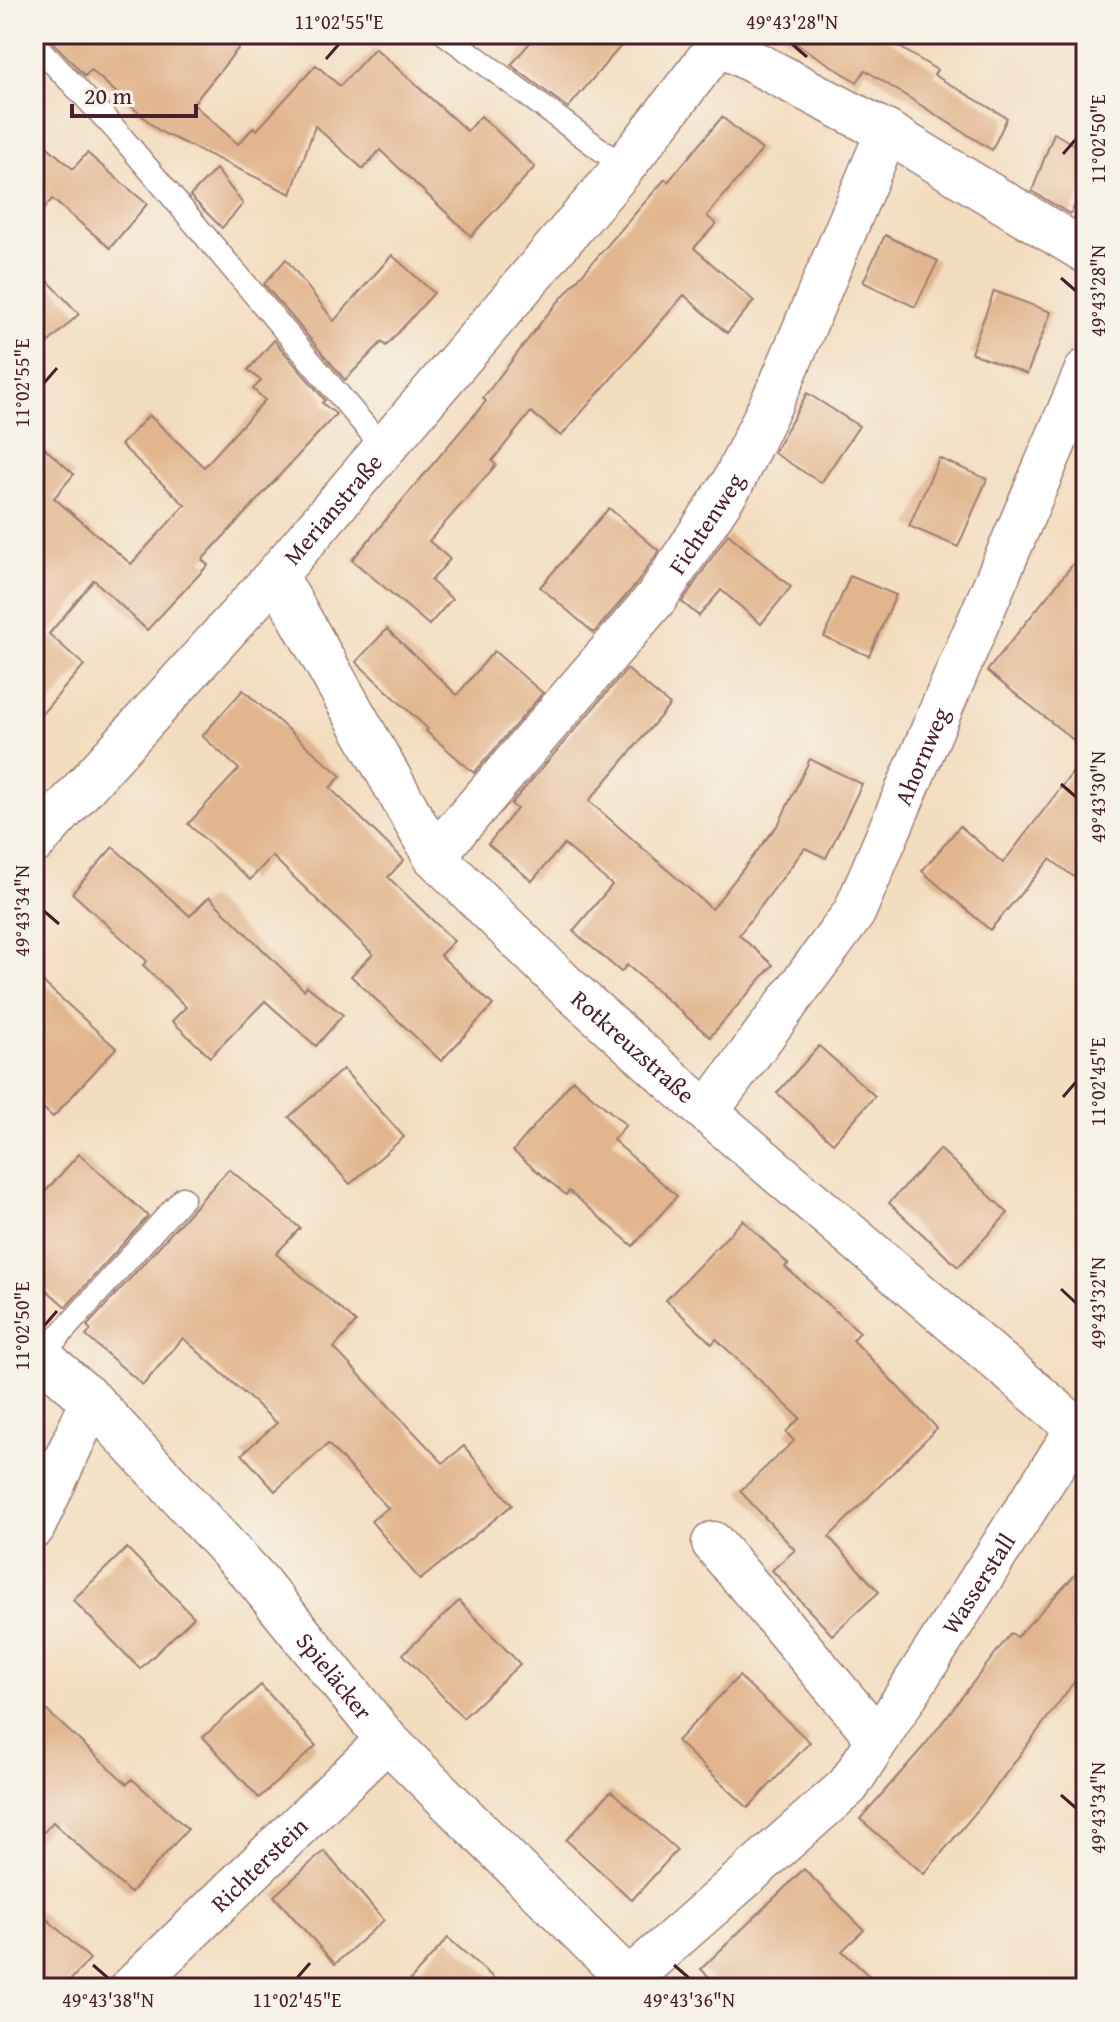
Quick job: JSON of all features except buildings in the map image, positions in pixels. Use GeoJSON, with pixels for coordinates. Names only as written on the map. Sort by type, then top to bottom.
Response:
{"type":"FeatureCollection","features":[{"type":"Feature","properties":{"kind":"street","name":"Merianstraße"},"geometry":{"type":"LineString","coordinates":[[34,843],[276,575],[382,446],[624,167],[724,39]]}},
{"type":"Feature","properties":{"kind":"street"},"geometry":{"type":"LineString","coordinates":[[724,39],[887,132],[1086,252]]}},
{"type":"Feature","properties":{"kind":"street","name":"Fichtenweg"},"geometry":{"type":"LineString","coordinates":[[434,856],[656,598],[732,484],[781,383],[887,132]]}},
{"type":"Feature","properties":{"kind":"street","name":"Ahornweg"},"geometry":{"type":"LineString","coordinates":[[707,1112],[854,913],[1086,370]]}},
{"type":"Feature","properties":{"kind":"street","name":"Rotkreuzstraße"},"geometry":{"type":"LineString","coordinates":[[276,575],[434,856],[566,986],[707,1112],[1082,1433]]}},
{"type":"Feature","properties":{"kind":"street","name":"Spieläcker"},"geometry":{"type":"LineString","coordinates":[[38,1353],[92,1401],[258,1581],[387,1740],[628,1984]]}},
{"type":"Feature","properties":{"kind":"street"},"geometry":{"type":"LineString","coordinates":[[34,1527],[92,1401]]}},
{"type":"Feature","properties":{"kind":"street","name":"Wasserstall"},"geometry":{"type":"LineString","coordinates":[[628,1984],[848,1786],[1082,1433]]}},
{"type":"Feature","properties":{"kind":"street"},"geometry":{"type":"LineString","coordinates":[[713,1543],[878,1739]]}},
{"type":"Feature","properties":{"kind":"street","name":"Richterstein"},"geometry":{"type":"LineString","coordinates":[[131,1988],[387,1740]]}},
{"type":"Feature","properties":{"kind":"lane"},"geometry":{"type":"LineString","coordinates":[[445,34],[624,167]]}},
{"type":"Feature","properties":{"kind":"lane"},"geometry":{"type":"LineString","coordinates":[[34,43],[115,129],[382,446]]}},
{"type":"Feature","properties":{"kind":"lane","name":"Spieläcker"},"geometry":{"type":"LineString","coordinates":[[38,1353],[183,1198]]}}]}
